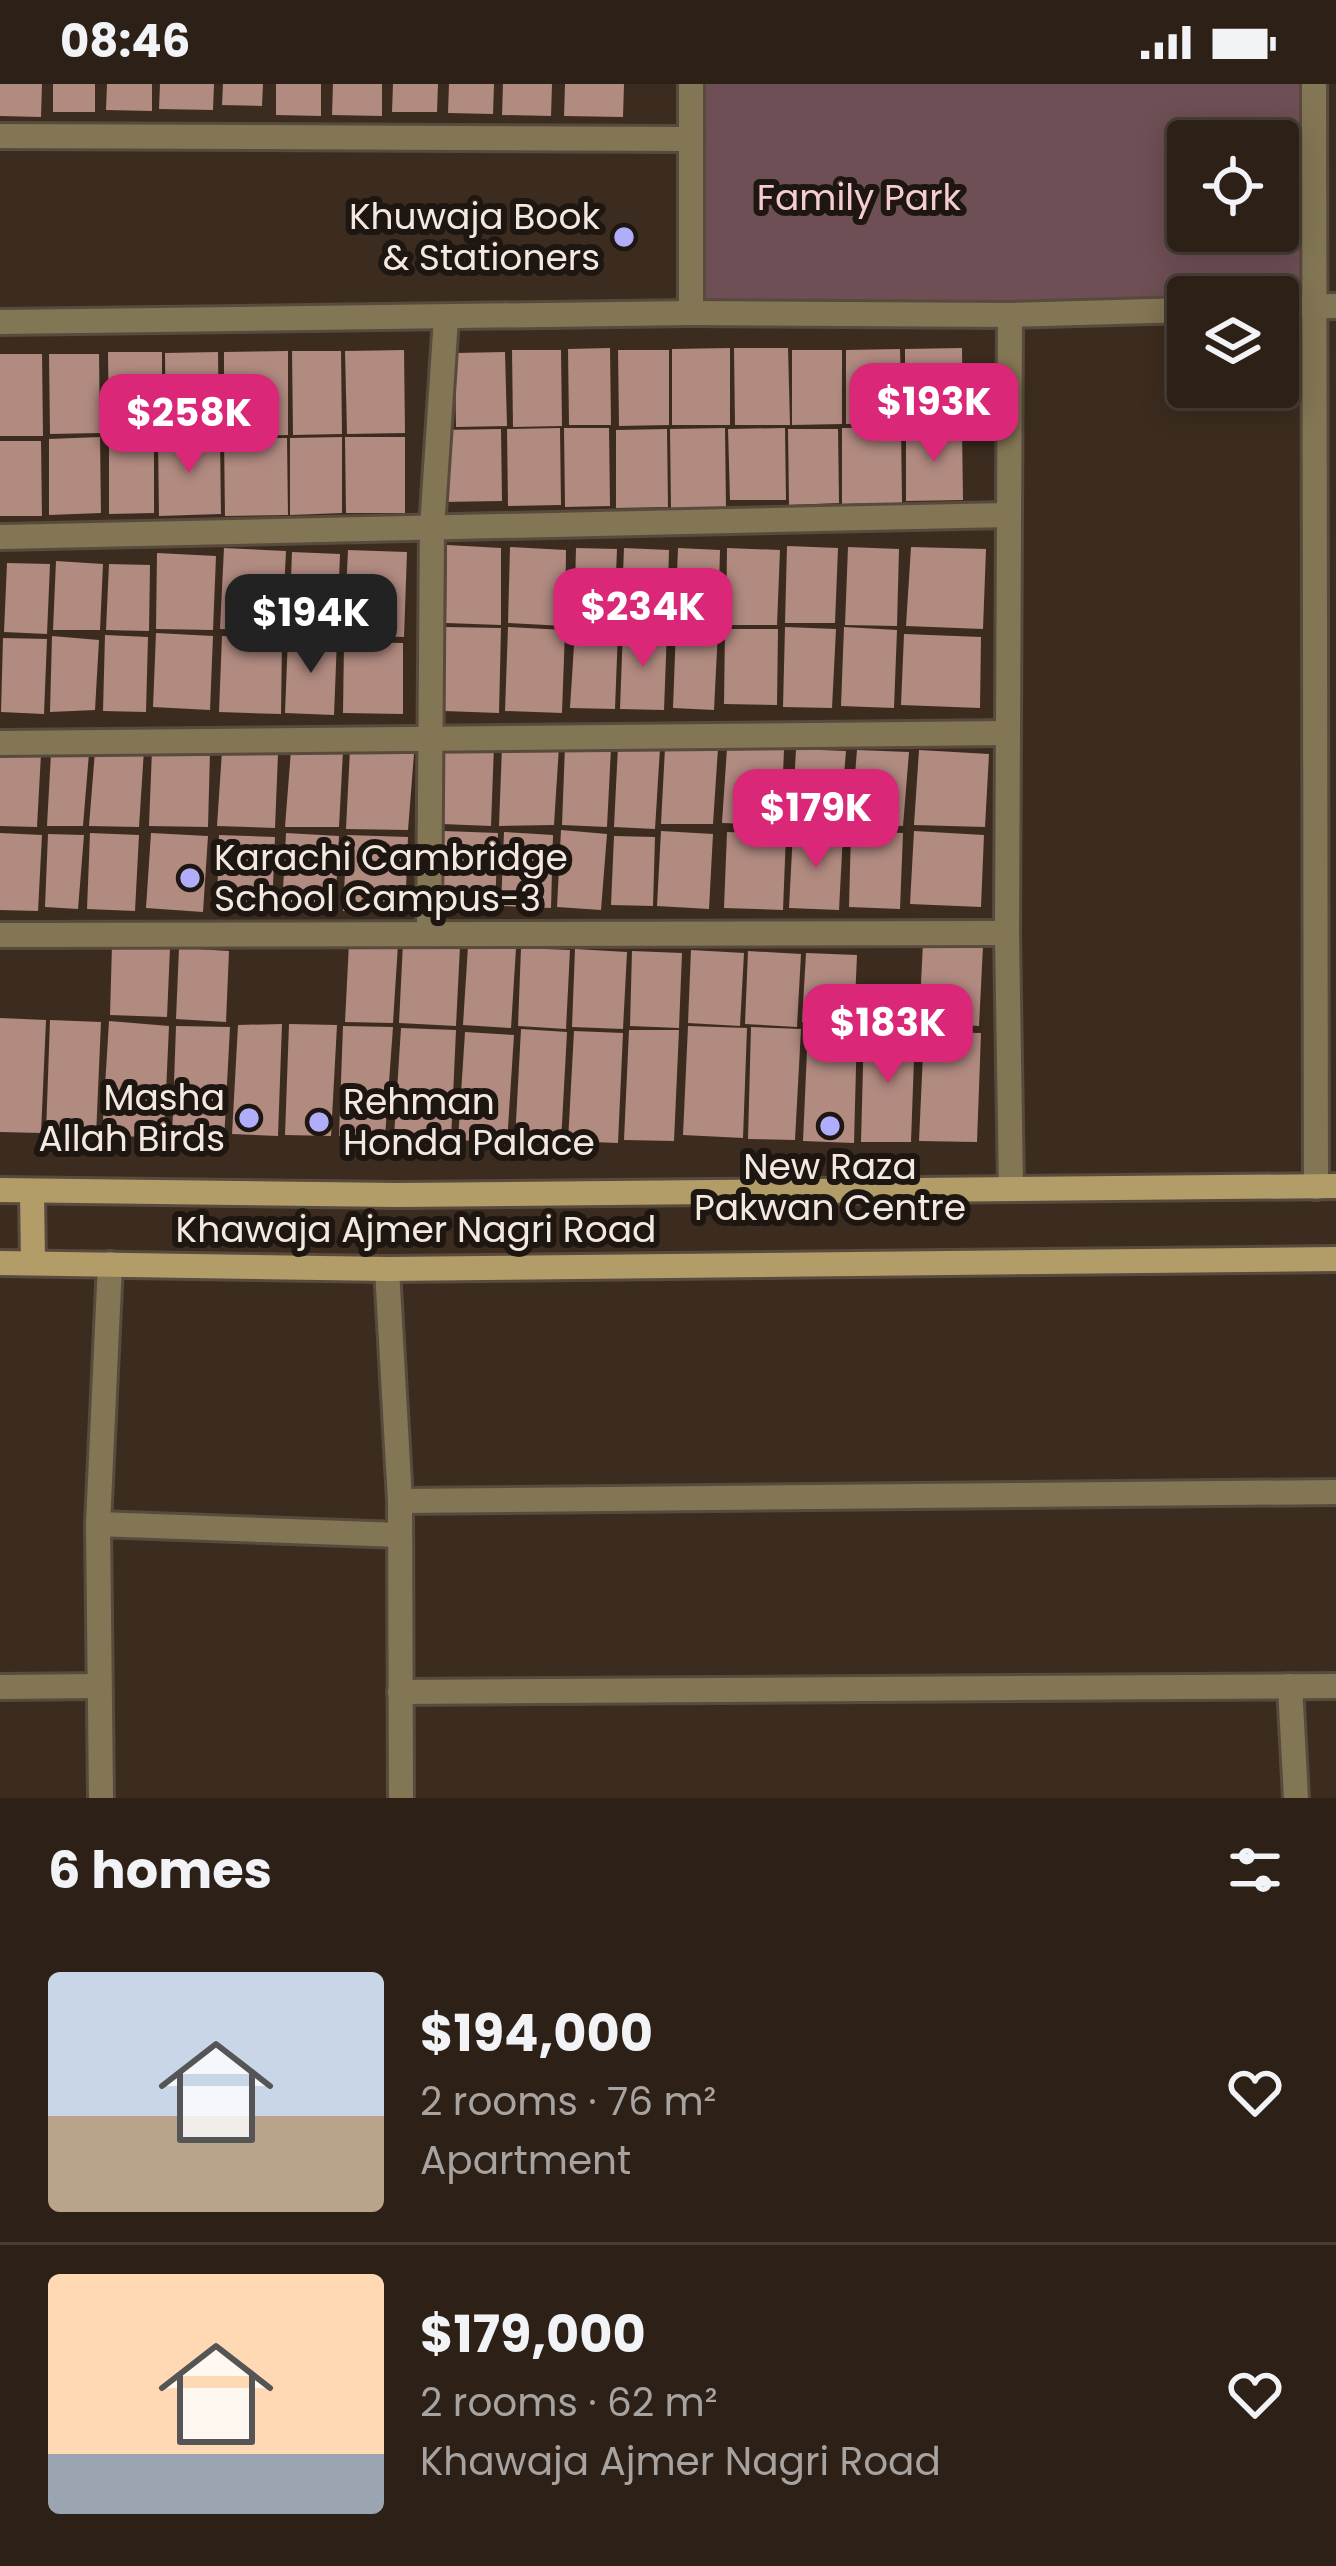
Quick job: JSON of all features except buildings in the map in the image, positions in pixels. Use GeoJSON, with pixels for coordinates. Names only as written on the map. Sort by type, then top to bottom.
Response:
{"type":"FeatureCollection","features":[{"type":"Feature","properties":{"kind":"street"},"geometry":{"type":"LineString","coordinates":[[691,84],[691,314]]}},
{"type":"Feature","properties":{"kind":"street"},"geometry":{"type":"LineString","coordinates":[[1314,84],[1325,125],[1326,1186]]}},
{"type":"Feature","properties":{"kind":"street"},"geometry":{"type":"LineString","coordinates":[[0,136],[691,139]]}},
{"type":"Feature","properties":{"kind":"street"},"geometry":{"type":"LineString","coordinates":[[0,322],[1167,311]]}},
{"type":"Feature","properties":{"kind":"street"},"geometry":{"type":"LineString","coordinates":[[1010,315],[1007,933],[1011,1190]]}},
{"type":"Feature","properties":{"kind":"street"},"geometry":{"type":"LineString","coordinates":[[429,934],[432,528],[446,318]]}},
{"type":"Feature","properties":{"kind":"street"},"geometry":{"type":"LineString","coordinates":[[0,537],[1007,514]]}},
{"type":"Feature","properties":{"kind":"street"},"geometry":{"type":"LineString","coordinates":[[0,743],[1007,733]]}},
{"type":"Feature","properties":{"kind":"street"},"geometry":{"type":"LineString","coordinates":[[0,935],[1007,933]]}},
{"type":"Feature","properties":{"kind":"street","name":"Khawaja Ajmer Nagri Road"},"geometry":{"type":"LineString","coordinates":[[0,1190],[421,1195],[1326,1186]]}},
{"type":"Feature","properties":{"kind":"street"},"geometry":{"type":"LineString","coordinates":[[32,1191],[33,1263]]}},
{"type":"Feature","properties":{"kind":"street","name":"Khawaja Ajmer Nagri Road"},"geometry":{"type":"LineString","coordinates":[[0,1263],[387,1269],[1336,1258]]}},
{"type":"Feature","properties":{"kind":"street"},"geometry":{"type":"LineString","coordinates":[[101,1798],[98,1524],[110,1264]]}},
{"type":"Feature","properties":{"kind":"street"},"geometry":{"type":"LineString","coordinates":[[387,1269],[400,1501],[401,1798]]}},
{"type":"Feature","properties":{"kind":"street"},"geometry":{"type":"LineString","coordinates":[[400,1501],[1336,1492]]}},
{"type":"Feature","properties":{"kind":"street"},"geometry":{"type":"LineString","coordinates":[[98,1524],[400,1535]]}},
{"type":"Feature","properties":{"kind":"street"},"geometry":{"type":"LineString","coordinates":[[0,1687],[100,1686]]}},
{"type":"Feature","properties":{"kind":"street"},"geometry":{"type":"LineString","coordinates":[[1290,1686],[1295,1798]]}},
{"type":"Feature","properties":{"kind":"street"},"geometry":{"type":"LineString","coordinates":[[400,1692],[1336,1686]]}},
{"type":"Feature","properties":{"kind":"green space","name":"Family Park"},"geometry":{"type":"Polygon","coordinates":[[[690,84],[1314,84],[1314,306],[1299,302],[1299,276],[1167,276],[1167,307],[691,313],[690,84]]]}},
{"type":"Feature","properties":{"kind":"place","name":"Khuwaja Book & Stationers"},"geometry":{"type":"Point","coordinates":[624,237]}},
{"type":"Feature","properties":{"kind":"place","name":"Karachi Cambridge School Campus-3"},"geometry":{"type":"Point","coordinates":[190,878]}},
{"type":"Feature","properties":{"kind":"place","name":"Masha Allah Birds"},"geometry":{"type":"Point","coordinates":[249,1118]}},
{"type":"Feature","properties":{"kind":"place","name":"Rehman Honda Palace"},"geometry":{"type":"Point","coordinates":[319,1122]}},
{"type":"Feature","properties":{"kind":"place","name":"New Raza Pakwan Centre"},"geometry":{"type":"Point","coordinates":[830,1126]}}]}
